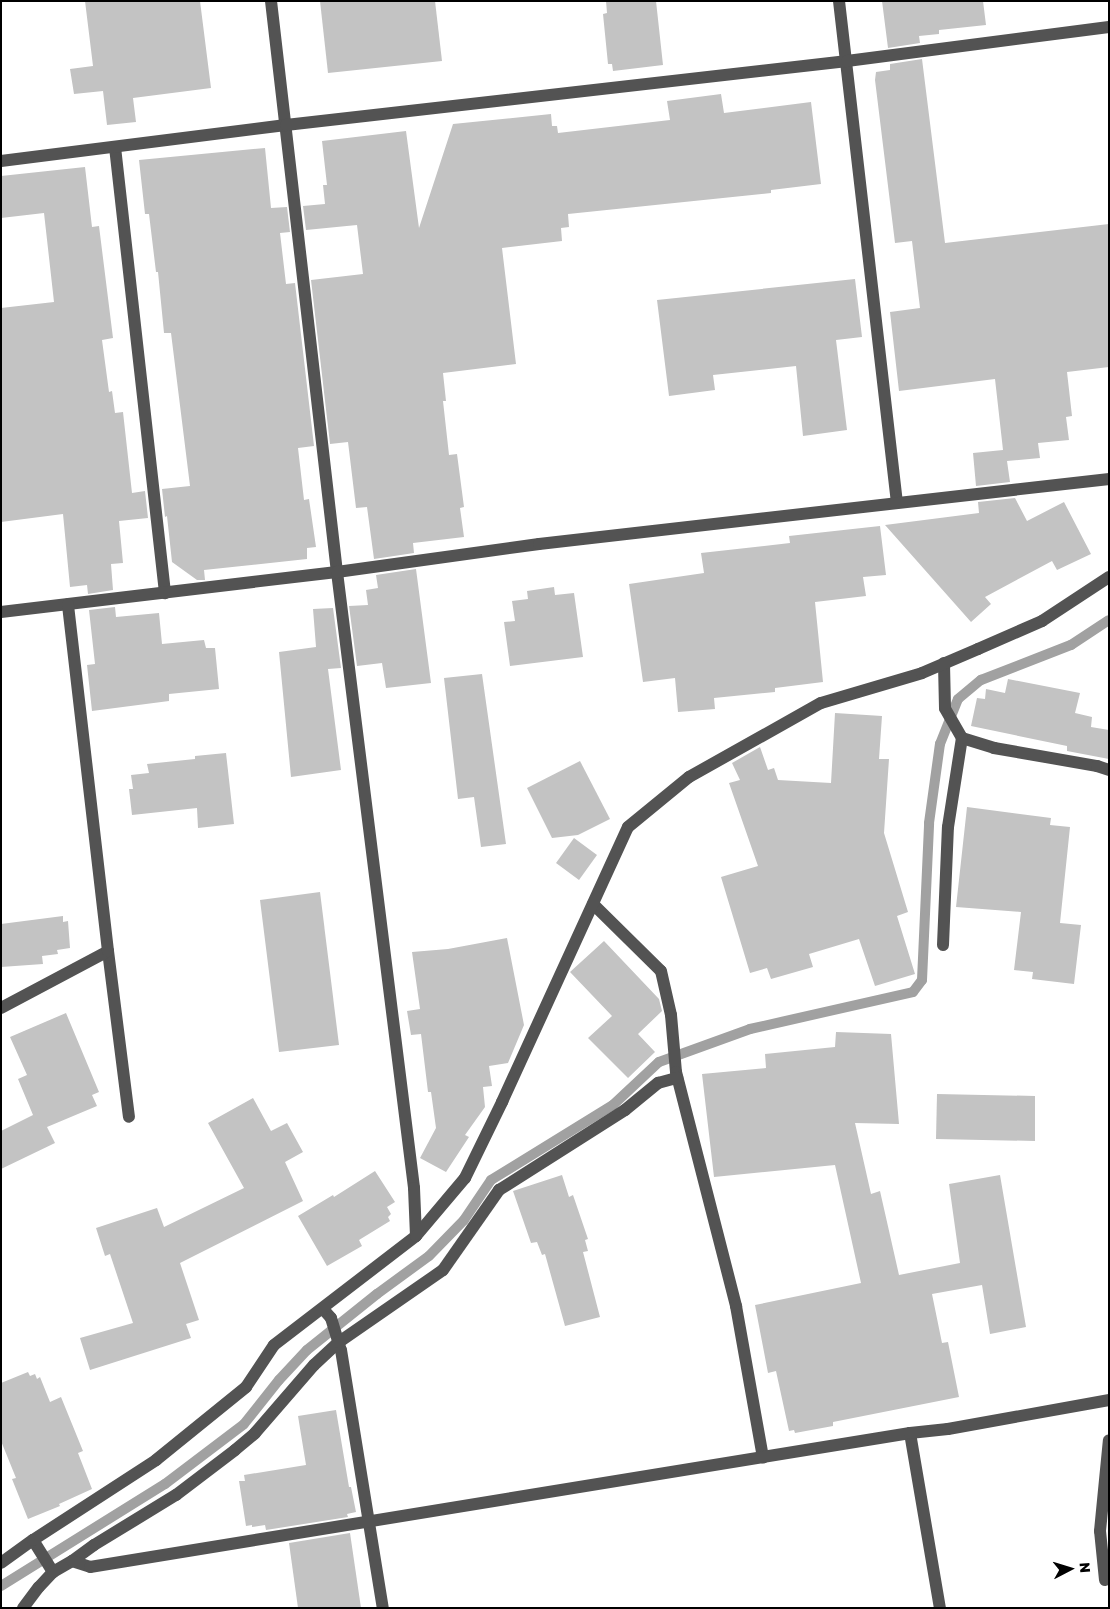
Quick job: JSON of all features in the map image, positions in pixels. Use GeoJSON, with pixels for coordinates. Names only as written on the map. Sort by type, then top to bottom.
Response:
{"type":"FeatureCollection","features":[{"type":"Feature","properties":{"kind":"street"},"geometry":{"type":"LineString","coordinates":[[271,1],[337,572],[414,1188],[416,1236]]}},
{"type":"Feature","properties":{"kind":"street"},"geometry":{"type":"LineString","coordinates":[[839,1],[897,503]]}},
{"type":"Feature","properties":{"kind":"street"},"geometry":{"type":"LineString","coordinates":[[1,161],[286,125],[847,61],[1109,27]]}},
{"type":"Feature","properties":{"kind":"street"},"geometry":{"type":"LineString","coordinates":[[115,147],[165,593]]}},
{"type":"Feature","properties":{"kind":"street"},"geometry":{"type":"LineString","coordinates":[[1,612],[337,572],[539,544],[1109,479]]}},
{"type":"Feature","properties":{"kind":"street"},"geometry":{"type":"LineString","coordinates":[[1,1563],[35,1544],[156,1460],[246,1387],[274,1345],[327,1313],[416,1236],[465,1178],[628,827],[689,777],[821,703],[922,673],[1042,621],[1109,577]]}},
{"type":"Feature","properties":{"kind":"street"},"geometry":{"type":"LineString","coordinates":[[68,604],[129,1117]]}},
{"type":"Feature","properties":{"kind":"street"},"geometry":{"type":"LineString","coordinates":[[943,945],[948,828],[960,734],[946,708],[944,663]]}},
{"type":"Feature","properties":{"kind":"street"},"geometry":{"type":"LineString","coordinates":[[960,734],[994,748],[1097,766],[1109,770]]}},
{"type":"Feature","properties":{"kind":"street"},"geometry":{"type":"LineString","coordinates":[[593,904],[661,971],[671,1015],[676,1075],[736,1306],[763,1458]]}},
{"type":"Feature","properties":{"kind":"street"},"geometry":{"type":"LineString","coordinates":[[1,1008],[108,951]]}},
{"type":"Feature","properties":{"kind":"street"},"geometry":{"type":"LineString","coordinates":[[23,1608],[52,1569],[72,1561],[94,1545],[176,1494],[235,1450],[256,1433],[338,1339],[443,1270],[499,1190],[625,1110],[658,1083],[676,1075]]}},
{"type":"Feature","properties":{"kind":"street"},"geometry":{"type":"LineString","coordinates":[[327,1313],[338,1339],[383,1608]]}},
{"type":"Feature","properties":{"kind":"street"},"geometry":{"type":"LineString","coordinates":[[72,1561],[90,1568],[763,1458],[910,1432],[948,1429],[1109,1400]]}},
{"type":"Feature","properties":{"kind":"street"},"geometry":{"type":"LineString","coordinates":[[910,1432],[940,1608]]}},
{"type":"Feature","properties":{"kind":"street"},"geometry":{"type":"LineString","coordinates":[[1105,1580],[1100,1531],[1109,1440]]}},
{"type":"Feature","properties":{"kind":"street"},"geometry":{"type":"LineString","coordinates":[[35,1544],[52,1569]]}},
{"type":"Feature","properties":{"kind":"building"},"geometry":{"type":"Polygon","coordinates":[[[85,1],[200,1],[211,88],[133,98],[136,122],[107,125],[103,91],[74,94],[70,69],[93,66],[85,1]]]}},
{"type":"Feature","properties":{"kind":"building"},"geometry":{"type":"Polygon","coordinates":[[[320,1],[435,1],[442,61],[328,73],[320,1]]]}},
{"type":"Feature","properties":{"kind":"building"},"geometry":{"type":"Polygon","coordinates":[[[606,1],[656,1],[663,65],[613,71],[612,64],[608,64],[603,14],[607,13],[606,1]]]}},
{"type":"Feature","properties":{"kind":"building"},"geometry":{"type":"Polygon","coordinates":[[[882,1],[983,1],[986,25],[939,30],[939,34],[919,36],[920,43],[888,48],[882,1]]]}},
{"type":"Feature","properties":{"kind":"building"},"geometry":{"type":"Polygon","coordinates":[[[922,59],[945,243],[1109,224],[1109,367],[1067,372],[1072,416],[1066,417],[1069,440],[1038,443],[1040,458],[1007,461],[1010,482],[976,486],[973,453],[1003,450],[995,379],[899,391],[890,312],[920,308],[912,241],[895,243],[875,80],[876,72],[890,70],[890,64],[922,59]]]}},
{"type":"Feature","properties":{"kind":"building"},"geometry":{"type":"Polygon","coordinates":[[[721,94],[724,113],[811,102],[821,184],[771,190],[771,193],[568,214],[569,227],[561,228],[562,241],[502,248],[516,364],[443,373],[446,401],[443,401],[449,455],[457,454],[464,507],[460,508],[464,537],[413,543],[414,553],[374,559],[367,507],[356,508],[348,442],[330,444],[311,280],[363,274],[357,225],[306,230],[303,206],[325,204],[323,185],[327,185],[322,141],[406,131],[419,228],[453,124],[551,114],[552,126],[557,126],[558,133],[670,120],[667,101],[721,94]]]}},
{"type":"Feature","properties":{"kind":"building"},"geometry":{"type":"Polygon","coordinates":[[[265,148],[271,208],[287,207],[290,232],[280,233],[286,284],[295,283],[314,446],[298,448],[304,500],[309,499],[316,547],[307,548],[307,559],[204,570],[205,580],[197,580],[172,562],[167,516],[165,517],[162,489],[190,486],[171,333],[164,333],[158,272],[156,272],[149,214],[145,214],[139,160],[265,148]]]}},
{"type":"Feature","properties":{"kind":"building"},"geometry":{"type":"Polygon","coordinates":[[[85,167],[92,227],[99,226],[113,338],[102,340],[109,392],[112,391],[115,413],[123,412],[132,493],[145,491],[148,518],[119,521],[123,563],[111,564],[113,590],[88,594],[87,585],[70,587],[63,514],[1,522],[1,308],[54,302],[44,213],[1,218],[1,176],[85,167]]]}},
{"type":"Feature","properties":{"kind":"building"},"geometry":{"type":"Polygon","coordinates":[[[855,279],[862,337],[836,340],[847,430],[803,436],[796,366],[713,375],[715,390],[669,396],[657,300],[855,279]]]}},
{"type":"Feature","properties":{"kind":"building"},"geometry":{"type":"Polygon","coordinates":[[[1015,498],[1027,521],[1064,502],[1091,554],[1057,570],[1052,561],[985,597],[991,604],[971,622],[885,525],[979,513],[978,502],[1015,498]]]}},
{"type":"Feature","properties":{"kind":"building"},"geometry":{"type":"Polygon","coordinates":[[[880,526],[886,575],[863,577],[866,596],[815,602],[823,682],[775,688],[775,692],[714,698],[715,709],[678,712],[675,678],[643,682],[629,584],[704,573],[701,553],[790,543],[789,536],[880,526]]]}},
{"type":"Feature","properties":{"kind":"building"},"geometry":{"type":"Polygon","coordinates":[[[416,569],[431,683],[386,688],[382,663],[357,666],[349,606],[368,605],[366,590],[378,588],[376,575],[416,569]]]}},
{"type":"Feature","properties":{"kind":"building"},"geometry":{"type":"Polygon","coordinates":[[[554,587],[555,595],[574,593],[583,657],[510,666],[504,622],[515,621],[512,601],[528,599],[527,591],[554,587]]]}},
{"type":"Feature","properties":{"kind":"building"},"geometry":{"type":"Polygon","coordinates":[[[115,607],[116,617],[159,613],[162,644],[204,640],[206,648],[215,648],[219,689],[169,694],[169,701],[92,711],[87,665],[95,664],[89,610],[115,607]]]}},
{"type":"Feature","properties":{"kind":"building"},"geometry":{"type":"Polygon","coordinates":[[[333,608],[341,668],[328,669],[341,770],[291,777],[279,652],[316,647],[313,609],[333,608]]]}},
{"type":"Feature","properties":{"kind":"building"},"geometry":{"type":"Polygon","coordinates":[[[482,674],[506,844],[481,847],[474,797],[458,799],[444,678],[482,674]]]}},
{"type":"Feature","properties":{"kind":"building"},"geometry":{"type":"Polygon","coordinates":[[[1008,679],[1080,693],[1075,713],[1092,717],[1091,727],[1109,730],[1109,759],[1067,751],[1067,746],[971,726],[977,698],[985,699],[986,689],[1005,693],[1008,679]]]}},
{"type":"Feature","properties":{"kind":"building"},"geometry":{"type":"Polygon","coordinates":[[[835,713],[882,716],[879,759],[889,759],[884,833],[908,912],[897,916],[915,974],[875,986],[859,939],[809,954],[813,967],[771,979],[767,968],[750,973],[721,877],[758,866],[729,783],[740,780],[732,763],[760,747],[768,770],[774,768],[778,780],[831,783],[835,713]]]}},
{"type":"Feature","properties":{"kind":"building"},"geometry":{"type":"Polygon","coordinates":[[[226,753],[234,824],[198,828],[197,808],[132,815],[129,789],[133,789],[131,775],[149,773],[147,764],[195,759],[195,756],[226,753]]]}},
{"type":"Feature","properties":{"kind":"building"},"geometry":{"type":"Polygon","coordinates":[[[580,761],[610,819],[578,835],[552,838],[527,788],[580,761]]]}},
{"type":"Feature","properties":{"kind":"building"},"geometry":{"type":"Polygon","coordinates":[[[967,807],[1051,818],[1050,825],[1070,827],[1060,923],[1081,925],[1074,984],[1032,979],[1033,972],[1014,970],[1021,912],[956,907],[967,807]]]}},
{"type":"Feature","properties":{"kind":"building"},"geometry":{"type":"Polygon","coordinates":[[[574,838],[597,855],[579,880],[556,863],[574,838]]]}},
{"type":"Feature","properties":{"kind":"building"},"geometry":{"type":"Polygon","coordinates":[[[320,892],[339,1045],[279,1052],[260,900],[320,892]]]}},
{"type":"Feature","properties":{"kind":"building"},"geometry":{"type":"Polygon","coordinates":[[[63,916],[63,922],[68,921],[70,948],[57,950],[58,954],[42,956],[43,964],[1,967],[1,924],[63,916]]]}},
{"type":"Feature","properties":{"kind":"building"},"geometry":{"type":"Polygon","coordinates":[[[507,938],[524,1025],[508,1063],[489,1066],[492,1086],[483,1087],[485,1107],[465,1135],[469,1137],[446,1172],[420,1158],[436,1128],[431,1092],[428,1092],[421,1034],[411,1035],[407,1011],[420,1009],[412,952],[448,949],[507,938]]]}},
{"type":"Feature","properties":{"kind":"building"},"geometry":{"type":"Polygon","coordinates":[[[604,941],[659,999],[662,1011],[638,1034],[655,1052],[628,1078],[588,1038],[612,1016],[570,972],[604,941]]]}},
{"type":"Feature","properties":{"kind":"building"},"geometry":{"type":"Polygon","coordinates":[[[66,1013],[99,1092],[92,1095],[97,1106],[47,1127],[55,1143],[1,1169],[1,1131],[33,1115],[18,1079],[27,1075],[10,1037],[66,1013]]]}},
{"type":"Feature","properties":{"kind":"building"},"geometry":{"type":"Polygon","coordinates":[[[836,1032],[891,1034],[899,1124],[855,1123],[871,1194],[880,1191],[899,1275],[960,1263],[949,1184],[1000,1175],[1026,1327],[990,1334],[982,1285],[932,1294],[942,1343],[948,1342],[959,1397],[833,1422],[833,1426],[795,1433],[794,1430],[789,1431],[776,1371],[768,1373],[755,1305],[861,1283],[835,1165],[714,1177],[702,1074],[766,1068],[765,1054],[835,1047],[836,1032]]]}},
{"type":"Feature","properties":{"kind":"building"},"geometry":{"type":"Polygon","coordinates":[[[937,1094],[1035,1096],[1035,1141],[936,1139],[937,1094]]]}},
{"type":"Feature","properties":{"kind":"building"},"geometry":{"type":"Polygon","coordinates":[[[253,1098],[271,1131],[287,1123],[303,1152],[285,1162],[303,1201],[180,1263],[199,1320],[186,1324],[191,1338],[90,1370],[80,1338],[133,1323],[110,1254],[105,1256],[96,1228],[157,1208],[164,1227],[244,1188],[208,1123],[253,1098]]]}},
{"type":"Feature","properties":{"kind":"building"},"geometry":{"type":"Polygon","coordinates":[[[375,1171],[395,1202],[387,1207],[391,1214],[388,1217],[390,1221],[359,1240],[362,1246],[327,1266],[298,1216],[333,1195],[334,1197],[375,1171]]]}},
{"type":"Feature","properties":{"kind":"building"},"geometry":{"type":"Polygon","coordinates":[[[562,1175],[569,1197],[573,1195],[588,1239],[585,1240],[588,1251],[583,1252],[600,1317],[565,1326],[545,1254],[542,1255],[537,1242],[531,1243],[513,1191],[562,1175]]]}},
{"type":"Feature","properties":{"kind":"building"},"geometry":{"type":"Polygon","coordinates":[[[28,1372],[30,1376],[35,1374],[37,1379],[40,1377],[50,1402],[61,1397],[83,1451],[78,1453],[92,1489],[59,1504],[60,1506],[28,1519],[12,1479],[16,1478],[1,1441],[1,1383],[28,1372]]]}},
{"type":"Feature","properties":{"kind":"building"},"geometry":{"type":"Polygon","coordinates":[[[336,1410],[349,1487],[351,1487],[356,1512],[347,1514],[348,1517],[266,1530],[265,1525],[246,1526],[239,1481],[245,1481],[244,1475],[306,1465],[298,1416],[336,1410]]]}},
{"type":"Feature","properties":{"kind":"building"},"geometry":{"type":"Polygon","coordinates":[[[350,1533],[361,1608],[298,1608],[289,1543],[350,1533]]]}},
{"type":"Feature","properties":{"kind":"waterway"},"geometry":{"type":"LineString","coordinates":[[1,1586],[165,1484],[244,1424],[279,1380],[307,1350],[377,1294],[429,1256],[464,1220],[491,1180],[613,1105],[659,1062],[750,1029],[913,992],[922,980],[929,823],[940,744],[958,699],[981,680],[1071,645],[1109,620]]}}]}
